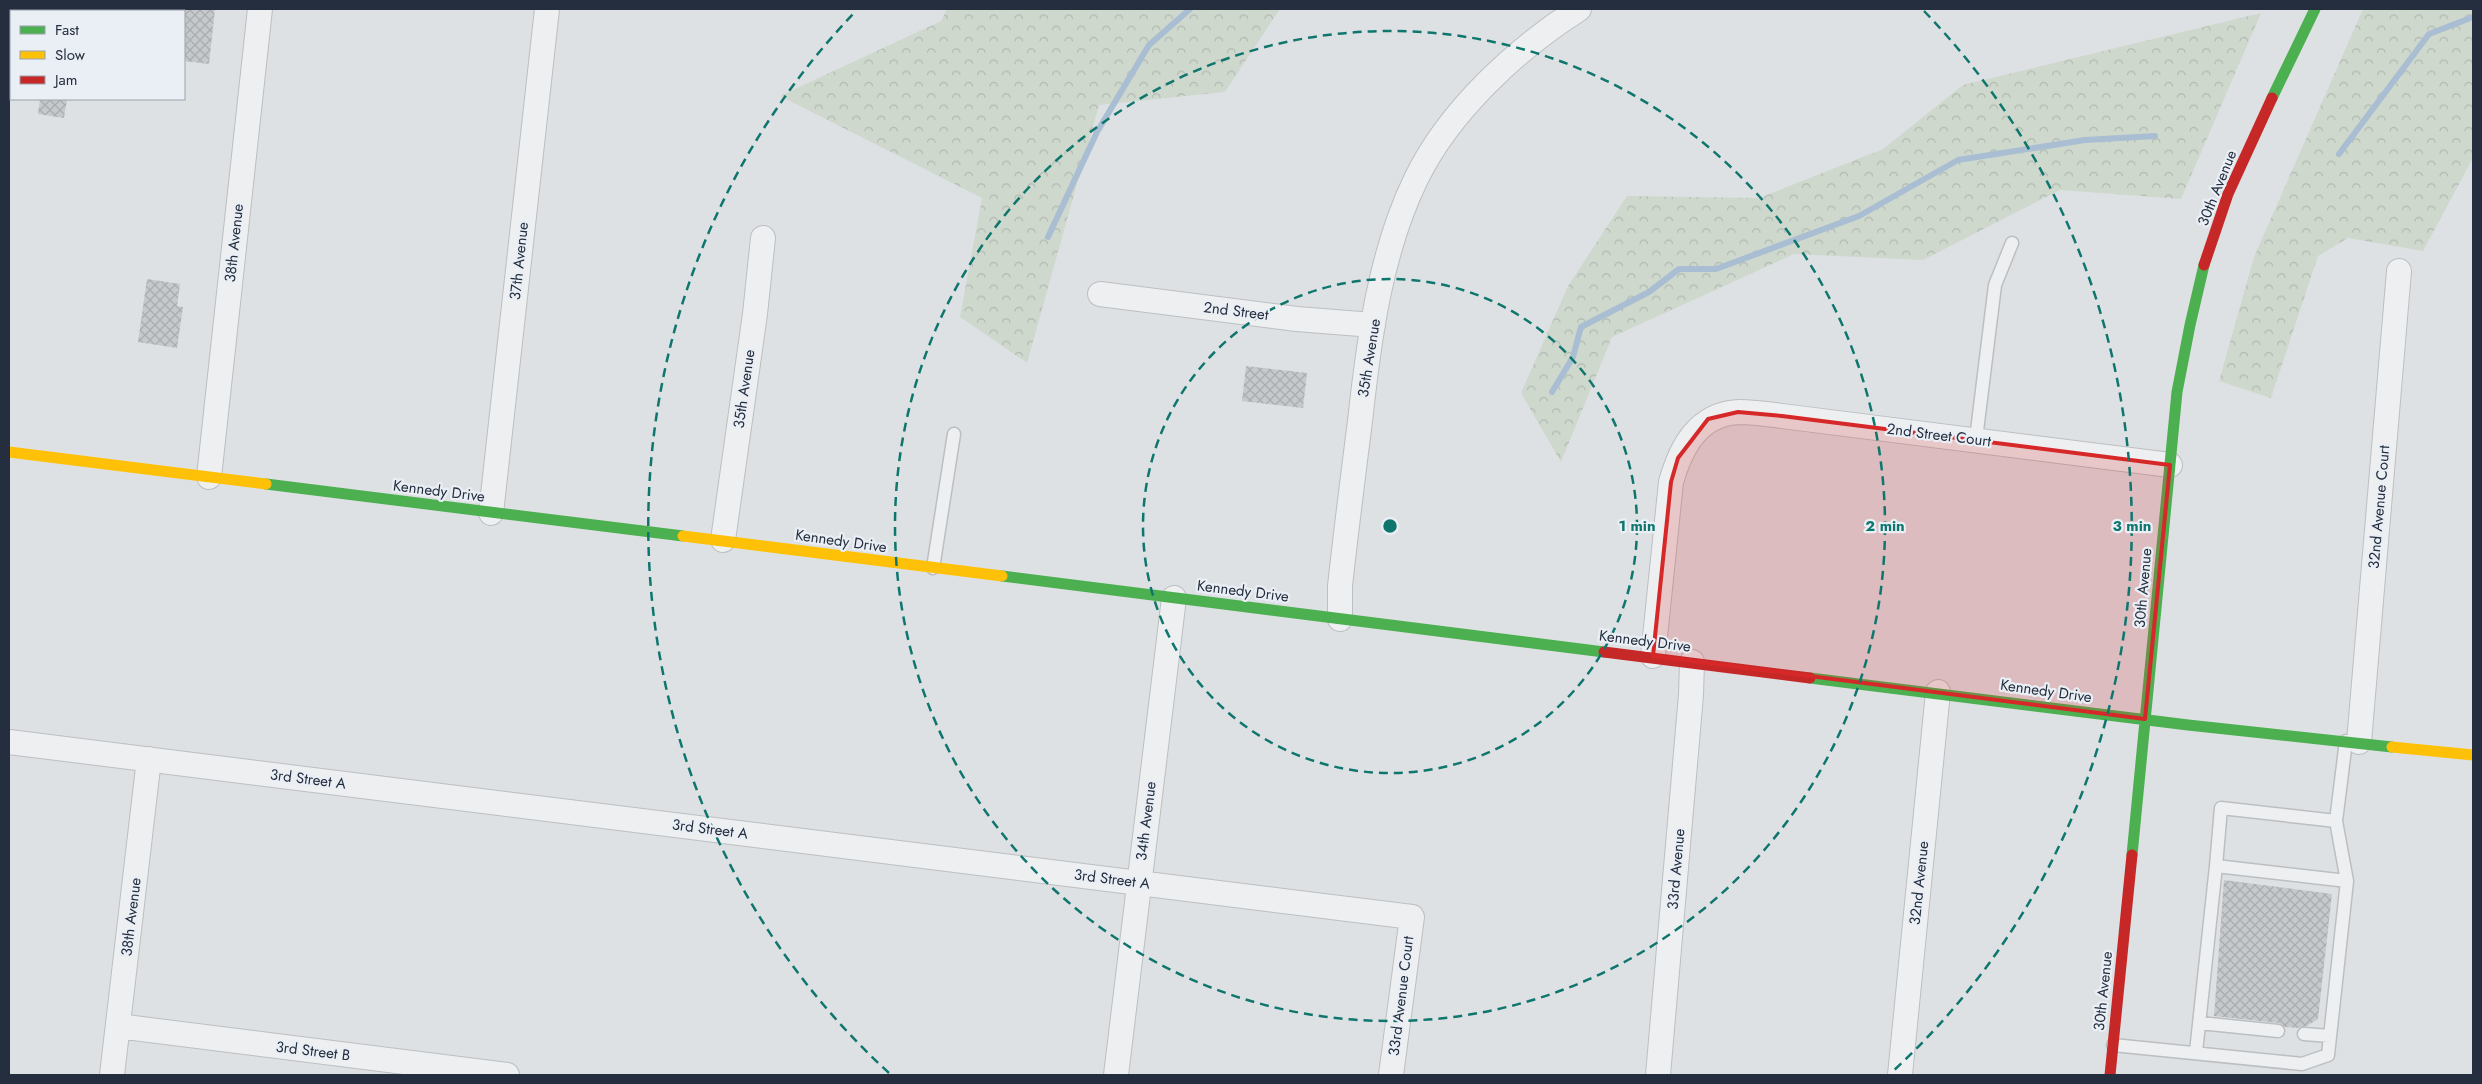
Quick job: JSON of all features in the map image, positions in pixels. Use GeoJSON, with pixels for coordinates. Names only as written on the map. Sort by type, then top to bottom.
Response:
{"type":"FeatureCollection","features":[{"type":"Feature","properties":{"kind":"street","name":"38th Avenue"},"geometry":{"type":"LineString","coordinates":[[209,477],[260,9]]}},
{"type":"Feature","properties":{"kind":"street","name":"37th Avenue"},"geometry":{"type":"LineString","coordinates":[[491,513],[548,9]]}},
{"type":"Feature","properties":{"kind":"street","name":"35th Avenue"},"geometry":{"type":"LineString","coordinates":[[1340,619],[1340,586],[1373,325],[1391,245],[1405,205],[1416,178],[1433,148],[1457,115],[1530,44],[1579,9]]}},
{"type":"Feature","properties":{"kind":"street","name":"30th Avenue"},"geometry":{"type":"LineString","coordinates":[[2110,1075],[2177,392],[2186,337],[2206,258],[2235,180],[2315,9]]}},
{"type":"Feature","properties":{"kind":"street","name":"35th Avenue"},"geometry":{"type":"LineString","coordinates":[[724,540],[755,314],[763,238]]}},
{"type":"Feature","properties":{"kind":"street","name":"32nd Avenue Court"},"geometry":{"type":"LineString","coordinates":[[2352,742],[2399,271]]}},
{"type":"Feature","properties":{"kind":"street","name":"2nd Street"},"geometry":{"type":"LineString","coordinates":[[1100,294],[1297,319],[1373,325]]}},
{"type":"Feature","properties":{"kind":"street","name":"2nd Street Court"},"geometry":{"type":"LineString","coordinates":[[1653,656],[1671,482],[1678,458],[1688,441],[1708,420],[1738,412],[1976,439],[2170,465]]}},
{"type":"Feature","properties":{"kind":"street","name":"Kennedy Drive"},"geometry":{"type":"LineString","coordinates":[[9,452],[2145,719],[2473,755]]}},
{"type":"Feature","properties":{"kind":"street","name":"34th Avenue"},"geometry":{"type":"LineString","coordinates":[[1116,1075],[1174,598]]}},
{"type":"Feature","properties":{"kind":"street","name":"33rd Avenue"},"geometry":{"type":"LineString","coordinates":[[1658,1075],[1691,704],[1692,662]]}},
{"type":"Feature","properties":{"kind":"street","name":"32nd Avenue"},"geometry":{"type":"LineString","coordinates":[[1900,1075],[1938,692]]}},
{"type":"Feature","properties":{"kind":"street","name":"3rd Street A"},"geometry":{"type":"LineString","coordinates":[[9,742],[1412,917]]}},
{"type":"Feature","properties":{"kind":"street","name":"38th Avenue"},"geometry":{"type":"LineString","coordinates":[[112,1075],[149,759]]}},
{"type":"Feature","properties":{"kind":"street","name":"33rd Avenue Court"},"geometry":{"type":"LineString","coordinates":[[1391,1075],[1412,917]]}},
{"type":"Feature","properties":{"kind":"street","name":"3rd Street B"},"geometry":{"type":"LineString","coordinates":[[118,1026],[507,1075]]}},
{"type":"Feature","properties":{"kind":"lane"},"geometry":{"type":"LineString","coordinates":[[1976,439],[1995,285],[2012,243]]}},
{"type":"Feature","properties":{"kind":"lane"},"geometry":{"type":"LineString","coordinates":[[933,568],[954,434]]}},
{"type":"Feature","properties":{"kind":"lane"},"geometry":{"type":"LineString","coordinates":[[2113,1045],[2302,1064],[2328,1055],[2347,881],[2336,821],[2352,742]]}},
{"type":"Feature","properties":{"kind":"lane"},"geometry":{"type":"LineString","coordinates":[[2196,1052],[2221,808],[2336,821]]}},
{"type":"Feature","properties":{"kind":"lane"},"geometry":{"type":"LineString","coordinates":[[2216,866],[2347,881]]}},
{"type":"Feature","properties":{"kind":"lane"},"geometry":{"type":"LineString","coordinates":[[2200,1023],[2278,1031]]}},
{"type":"Feature","properties":{"kind":"lane"},"geometry":{"type":"LineString","coordinates":[[2304,1034],[2330,1036]]}},
{"type":"Feature","properties":{"kind":"highlighted area"},"geometry":{"type":"Polygon","coordinates":[[[1738,412],[1782,416],[2170,465],[2145,719],[1653,656],[1671,482],[1678,458],[1708,419],[1738,412]]]}},
{"type":"Feature","properties":{"kind":"green space"},"geometry":{"type":"Polygon","coordinates":[[[947,9],[1280,9],[1225,92],[1099,105],[1027,363],[960,317],[982,198],[780,96],[941,21],[947,9]]]}},
{"type":"Feature","properties":{"kind":"green space"},"geometry":{"type":"Polygon","coordinates":[[[2363,9],[2473,9],[2473,158],[2423,251],[2348,238],[2318,256],[2271,398],[2219,381],[2254,257],[2363,9]]]}},
{"type":"Feature","properties":{"kind":"green space"},"geometry":{"type":"Polygon","coordinates":[[[2261,13],[2181,199],[2060,190],[1923,260],[1794,254],[1612,337],[1561,462],[1521,393],[1568,286],[1627,196],[1759,198],[1883,149],[1963,85],[2261,13]]]}},
{"type":"Feature","properties":{"kind":"building"},"geometry":{"type":"Polygon","coordinates":[[[215,9],[209,64],[185,61],[184,10],[215,9]]]}},
{"type":"Feature","properties":{"kind":"building"},"geometry":{"type":"Polygon","coordinates":[[[40,100],[67,100],[64,118],[38,114],[40,100]]]}},
{"type":"Feature","properties":{"kind":"building"},"geometry":{"type":"Polygon","coordinates":[[[147,279],[180,284],[177,306],[183,307],[177,348],[138,342],[147,279]]]}},
{"type":"Feature","properties":{"kind":"building"},"geometry":{"type":"Polygon","coordinates":[[[1246,366],[1307,373],[1303,408],[1242,401],[1246,366]]]}},
{"type":"Feature","properties":{"kind":"building"},"geometry":{"type":"Polygon","coordinates":[[[2224,880],[2332,894],[2318,1019],[2307,1026],[2299,1028],[2285,1027],[2279,1023],[2214,1016],[2224,880]]]}},
{"type":"Feature","properties":{"kind":"waterway"},"geometry":{"type":"LineString","coordinates":[[1048,237],[1097,132],[1149,45],[1190,9]]}},
{"type":"Feature","properties":{"kind":"waterway"},"geometry":{"type":"LineString","coordinates":[[2339,154],[2429,34],[2473,17]]}},
{"type":"Feature","properties":{"kind":"waterway"},"geometry":{"type":"LineString","coordinates":[[1552,392],[1573,357],[1581,327],[1649,292],[1679,269],[1716,269],[1859,216],[1958,160],[2085,140],[2155,136]]}},
{"type":"Feature","properties":{"kind":"traffic: fast"},"geometry":{"type":"LineString","coordinates":[[2272,98],[2315,9]]}},
{"type":"Feature","properties":{"kind":"traffic: fast"},"geometry":{"type":"LineString","coordinates":[[2132,855],[2177,392],[2204,265]]}},
{"type":"Feature","properties":{"kind":"traffic: fast"},"geometry":{"type":"LineString","coordinates":[[266,484],[683,536]]}},
{"type":"Feature","properties":{"kind":"traffic: fast"},"geometry":{"type":"LineString","coordinates":[[1002,576],[1604,652]]}},
{"type":"Feature","properties":{"kind":"traffic: fast"},"geometry":{"type":"LineString","coordinates":[[1810,678],[2188,725],[2392,747]]}},
{"type":"Feature","properties":{"kind":"traffic: slow"},"geometry":{"type":"LineString","coordinates":[[9,452],[266,484]]}},
{"type":"Feature","properties":{"kind":"traffic: slow"},"geometry":{"type":"LineString","coordinates":[[683,536],[1002,576]]}},
{"type":"Feature","properties":{"kind":"traffic: slow"},"geometry":{"type":"LineString","coordinates":[[2392,747],[2473,755]]}},
{"type":"Feature","properties":{"kind":"traffic: jam"},"geometry":{"type":"LineString","coordinates":[[2204,265],[2228,194],[2272,98]]}},
{"type":"Feature","properties":{"kind":"traffic: jam"},"geometry":{"type":"LineString","coordinates":[[1604,652],[1810,678]]}},
{"type":"Feature","properties":{"kind":"traffic: jam"},"geometry":{"type":"LineString","coordinates":[[2110,1075],[2132,855]]}}]}
